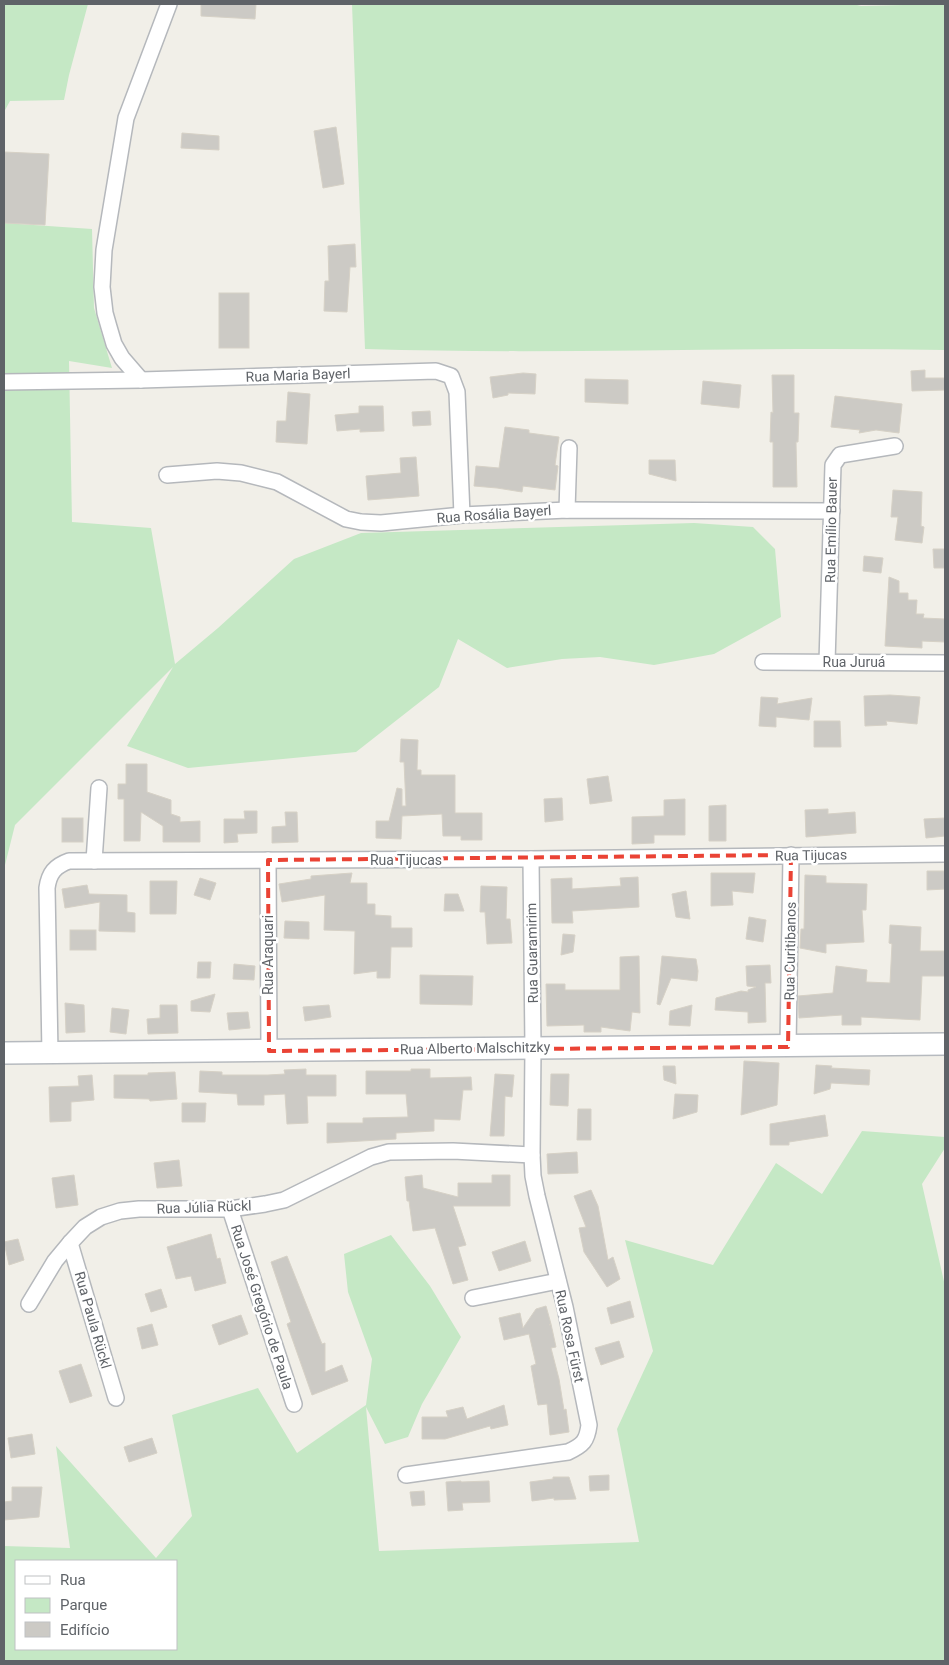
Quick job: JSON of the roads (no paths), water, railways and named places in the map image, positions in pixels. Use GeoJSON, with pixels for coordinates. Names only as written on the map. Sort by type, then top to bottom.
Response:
{"type":"FeatureCollection","features":[{"type":"Feature","properties":{"kind":"street"},"geometry":{"type":"LineString","coordinates":[[141,380],[122,358],[114,344],[109,328],[102,287],[104,250],[126,118],[169,4]]}},
{"type":"Feature","properties":{"kind":"street","name":"Rua Maria Bayerl"},"geometry":{"type":"LineString","coordinates":[[4,382],[436,371],[451,376],[457,392],[462,515]]}},
{"type":"Feature","properties":{"kind":"street","name":"Rua Emílio Bauer"},"geometry":{"type":"LineString","coordinates":[[828,662],[833,465],[840,455],[895,446]]}},
{"type":"Feature","properties":{"kind":"street"},"geometry":{"type":"LineString","coordinates":[[567,510],[568,448]]}},
{"type":"Feature","properties":{"kind":"street","name":"Rua Rosália Bayerl"},"geometry":{"type":"LineString","coordinates":[[167,475],[217,471],[241,473],[277,482],[346,519],[361,522],[381,523],[462,515],[567,510],[832,511]]}},
{"type":"Feature","properties":{"kind":"street","name":"Rua Juruá"},"geometry":{"type":"LineString","coordinates":[[763,662],[945,662]]}},
{"type":"Feature","properties":{"kind":"street"},"geometry":{"type":"LineString","coordinates":[[94,862],[99,788]]}},
{"type":"Feature","properties":{"kind":"street","name":"Rua Tijucas"},"geometry":{"type":"LineString","coordinates":[[50,1052],[48,878],[52,871],[60,864],[69,862],[945,854]]}},
{"type":"Feature","properties":{"kind":"street","name":"Rua Curitibanos"},"geometry":{"type":"LineString","coordinates":[[788,1047],[791,855]]}},
{"type":"Feature","properties":{"kind":"street","name":"Rua Guaramirim"},"geometry":{"type":"LineString","coordinates":[[531,859],[533,1048]]}},
{"type":"Feature","properties":{"kind":"street","name":"Rua Araquari"},"geometry":{"type":"LineString","coordinates":[[268,860],[269,1050]]}},
{"type":"Feature","properties":{"kind":"street","name":"Rua Alberto Malschitzky"},"geometry":{"type":"LineString","coordinates":[[4,1053],[945,1044]]}},
{"type":"Feature","properties":{"kind":"street","name":"Rua Rosa Fürst"},"geometry":{"type":"LineString","coordinates":[[406,1475],[568,1452],[580,1446],[587,1437],[590,1425],[537,1196],[532,1155],[533,1048]]}},
{"type":"Feature","properties":{"kind":"street","name":"Rua Júlia Rückl"},"geometry":{"type":"LineString","coordinates":[[29,1304],[55,1261],[70,1243],[85,1228],[101,1217],[120,1211],[139,1209],[230,1209],[284,1200],[371,1157],[389,1152],[453,1151],[532,1155]]}},
{"type":"Feature","properties":{"kind":"street","name":"Rua José Gregório de Paula"},"geometry":{"type":"LineString","coordinates":[[230,1209],[294,1404]]}},
{"type":"Feature","properties":{"kind":"street","name":"Rua Paula Rückl"},"geometry":{"type":"LineString","coordinates":[[70,1243],[116,1398]]}},
{"type":"Feature","properties":{"kind":"street"},"geometry":{"type":"LineString","coordinates":[[473,1298],[558,1282]]}}]}
